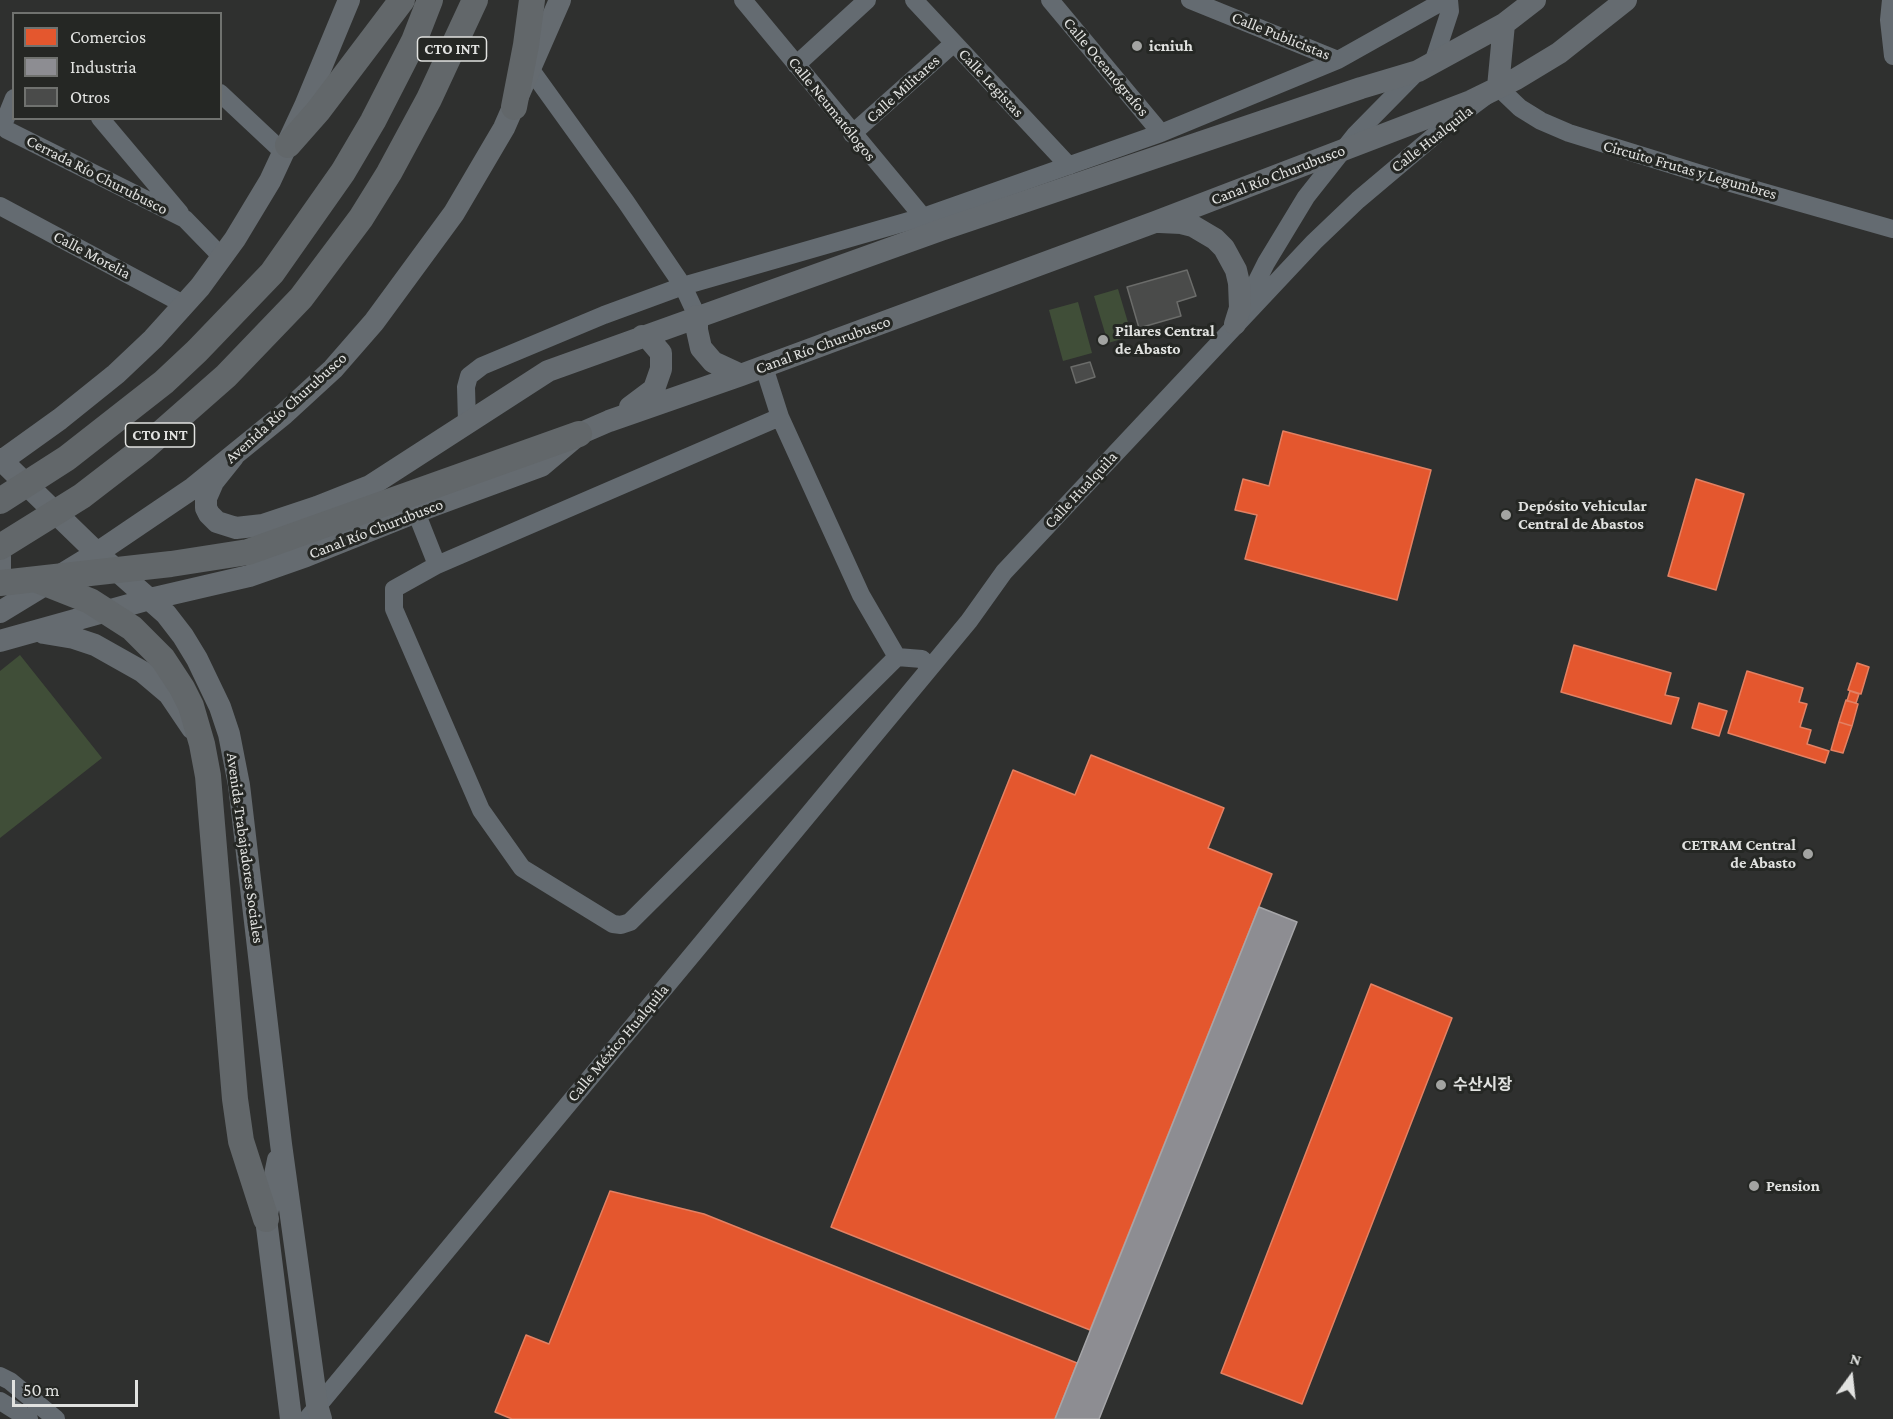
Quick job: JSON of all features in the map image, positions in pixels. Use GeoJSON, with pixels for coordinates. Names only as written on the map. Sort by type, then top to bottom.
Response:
{"type":"FeatureCollection","features":[{"type":"Feature","properties":{"kind":"highway"},"geometry":{"type":"LineString","coordinates":[[286,149],[318,111],[402,0]]}},
{"type":"Feature","properties":{"kind":"highway","name":"CTO INT"},"geometry":{"type":"LineString","coordinates":[[0,501],[67,458],[164,382],[206,343],[272,273],[332,189],[373,122],[409,50],[430,0]]}},
{"type":"Feature","properties":{"kind":"highway","name":"CTO INT"},"geometry":{"type":"LineString","coordinates":[[0,548],[82,496],[143,449],[226,376],[301,298],[361,218],[389,172],[429,99],[475,0]]}},
{"type":"Feature","properties":{"kind":"highway"},"geometry":{"type":"LineString","coordinates":[[514,106],[532,0]]}},
{"type":"Feature","properties":{"kind":"highway"},"geometry":{"type":"LineString","coordinates":[[0,584],[171,564],[248,552],[412,503],[579,434]]}},
{"type":"Feature","properties":{"kind":"highway"},"geometry":{"type":"LineString","coordinates":[[37,580],[90,601],[132,628],[163,659],[191,706],[208,776],[235,1099],[241,1141],[266,1219]]}},
{"type":"Feature","properties":{"kind":"main road"},"geometry":{"type":"LineString","coordinates":[[0,461],[60,419],[116,374],[185,305],[222,257],[257,203],[286,149],[349,0]]}},
{"type":"Feature","properties":{"kind":"main road","name":"Avenida Río Churubusco"},"geometry":{"type":"LineString","coordinates":[[0,612],[173,503],[233,457],[333,369],[374,322],[454,213],[514,106],[560,0]]}},
{"type":"Feature","properties":{"kind":"main road"},"geometry":{"type":"LineString","coordinates":[[233,457],[210,488],[206,498],[206,508],[217,522],[236,528],[263,525],[318,507],[370,486],[548,371],[952,226],[1425,67],[1504,24],[1535,0]]}},
{"type":"Feature","properties":{"kind":"main road","name":"Canal Río Churubusco"},"geometry":{"type":"LineString","coordinates":[[579,434],[609,421],[764,367],[1155,222],[1471,101],[1516,79],[1559,53],[1626,0]]}},
{"type":"Feature","properties":{"kind":"main road"},"geometry":{"type":"LineString","coordinates":[[1498,87],[1504,24]]}},
{"type":"Feature","properties":{"kind":"main road"},"geometry":{"type":"LineString","coordinates":[[1155,222],[1168,221],[1193,226],[1215,239],[1224,248],[1236,270],[1239,282],[1240,308],[1237,322]]}},
{"type":"Feature","properties":{"kind":"main road"},"geometry":{"type":"LineString","coordinates":[[697,316],[701,348],[713,362],[741,375]]}},
{"type":"Feature","properties":{"kind":"main road"},"geometry":{"type":"LineString","coordinates":[[609,421],[654,389],[657,384],[662,369],[661,353],[649,339],[642,336]]}},
{"type":"Feature","properties":{"kind":"main road","name":"Avenida Trabajadores Sociales"},"geometry":{"type":"LineString","coordinates":[[0,461],[97,553],[166,614],[183,636],[211,686],[229,734],[239,784],[315,1414]]}},
{"type":"Feature","properties":{"kind":"main road","name":"Canal Río Churubusco"},"geometry":{"type":"LineString","coordinates":[[0,641],[150,599],[249,576],[306,556],[412,503]]}},
{"type":"Feature","properties":{"kind":"main road"},"geometry":{"type":"LineString","coordinates":[[0,557],[0,576]]}},
{"type":"Feature","properties":{"kind":"main road"},"geometry":{"type":"LineString","coordinates":[[37,632],[74,638],[95,645],[157,682],[174,701],[193,731],[239,784]]}},
{"type":"Feature","properties":{"kind":"main road","name":"Avenida Trabajadores Sociales"},"geometry":{"type":"LineString","coordinates":[[281,1144],[266,1219],[291,1419]]}},
{"type":"Feature","properties":{"kind":"street","name":"Calle Neumatólogos"},"geometry":{"type":"LineString","coordinates":[[743,0],[923,217]]}},
{"type":"Feature","properties":{"kind":"street"},"geometry":{"type":"LineString","coordinates":[[796,65],[867,0]]}},
{"type":"Feature","properties":{"kind":"street","name":"Calle Legistas"},"geometry":{"type":"LineString","coordinates":[[914,0],[1069,165]]}},
{"type":"Feature","properties":{"kind":"street","name":"Calle Oceanógrafos"},"geometry":{"type":"LineString","coordinates":[[1050,0],[1161,133]]}},
{"type":"Feature","properties":{"kind":"street","name":"Calle Publicistas"},"geometry":{"type":"LineString","coordinates":[[1190,0],[1338,60]]}},
{"type":"Feature","properties":{"kind":"street"},"geometry":{"type":"LineString","coordinates":[[467,422],[466,387],[469,376],[482,366],[604,315],[683,286],[923,217],[1161,133],[1338,60],[1447,0],[1450,12],[1425,67]]}},
{"type":"Feature","properties":{"kind":"street"},"geometry":{"type":"LineString","coordinates":[[1891,0],[1889,20],[1893,56]]}},
{"type":"Feature","properties":{"kind":"street","name":"Calle Militares"},"geometry":{"type":"LineString","coordinates":[[852,134],[954,43]]}},
{"type":"Feature","properties":{"kind":"street","name":"Calle Hualquila"},"geometry":{"type":"LineString","coordinates":[[1237,322],[1248,297],[1306,197],[1342,150],[1381,106],[1425,67]]}},
{"type":"Feature","properties":{"kind":"street"},"geometry":{"type":"LineString","coordinates":[[531,70],[683,286],[697,316]]}},
{"type":"Feature","properties":{"kind":"street","name":"Calle Hualquila"},"geometry":{"type":"LineString","coordinates":[[930,668],[969,621],[1004,572],[1314,242],[1411,154],[1498,87]]}},
{"type":"Feature","properties":{"kind":"street","name":"Circuito Frutas y Legumbres"},"geometry":{"type":"LineString","coordinates":[[1498,87],[1520,108],[1541,122],[1569,133],[1659,162],[1893,229]]}},
{"type":"Feature","properties":{"kind":"street"},"geometry":{"type":"LineString","coordinates":[[222,95],[286,149]]}},
{"type":"Feature","properties":{"kind":"street","name":"Cerrada Río Churubusco"},"geometry":{"type":"LineString","coordinates":[[12,103],[5,120],[4,126],[7,130],[185,219]]}},
{"type":"Feature","properties":{"kind":"street","name":"Cerrada Río Churubusco"},"geometry":{"type":"LineString","coordinates":[[102,120],[185,219],[222,257]]}},
{"type":"Feature","properties":{"kind":"street","name":"Calle Morelia"},"geometry":{"type":"LineString","coordinates":[[0,206],[185,305]]}},
{"type":"Feature","properties":{"kind":"street"},"geometry":{"type":"LineString","coordinates":[[764,367],[780,417],[861,595],[897,657]]}},
{"type":"Feature","properties":{"kind":"street"},"geometry":{"type":"LineString","coordinates":[[780,417],[437,565],[394,590],[394,609],[481,810],[522,868],[613,924],[621,925],[630,922],[897,657],[922,659],[930,668]]}},
{"type":"Feature","properties":{"kind":"street"},"geometry":{"type":"LineString","coordinates":[[412,503],[437,565]]}},
{"type":"Feature","properties":{"kind":"street","name":"Calle México Hualquila"},"geometry":{"type":"LineString","coordinates":[[315,1414],[930,668]]}},
{"type":"Feature","properties":{"kind":"street"},"geometry":{"type":"LineString","coordinates":[[0,1376],[10,1381],[27,1411]]}},
{"type":"Feature","properties":{"kind":"street"},"geometry":{"type":"LineString","coordinates":[[0,1401],[56,1419]]}},
{"type":"Feature","properties":{"kind":"green space"},"geometry":{"type":"Polygon","coordinates":[[[1118,289],[1132,336],[1108,343],[1094,296],[1118,289]]]}},
{"type":"Feature","properties":{"kind":"green space"},"geometry":{"type":"Polygon","coordinates":[[[1078,302],[1092,353],[1063,361],[1049,310],[1078,302]]]}},
{"type":"Feature","properties":{"kind":"green space"},"geometry":{"type":"Polygon","coordinates":[[[20,655],[102,758],[0,838],[0,671],[20,655]]]}},
{"type":"Feature","properties":{"kind":"building: Comercios"},"geometry":{"type":"Polygon","coordinates":[[[1283,431],[1431,470],[1397,600],[1245,559],[1257,515],[1235,510],[1243,479],[1269,486],[1283,431]]]}},
{"type":"Feature","properties":{"kind":"building: Comercios"},"geometry":{"type":"Polygon","coordinates":[[[1696,479],[1744,494],[1716,590],[1668,576],[1696,479]]]}},
{"type":"Feature","properties":{"kind":"building: Comercios"},"geometry":{"type":"Polygon","coordinates":[[[1574,645],[1671,673],[1665,695],[1679,698],[1671,724],[1561,692],[1574,645]]]}},
{"type":"Feature","properties":{"kind":"building: Comercios"},"geometry":{"type":"Polygon","coordinates":[[[1857,663],[1869,667],[1861,694],[1848,690],[1857,663]]]}},
{"type":"Feature","properties":{"kind":"building: Comercios"},"geometry":{"type":"Polygon","coordinates":[[[1747,671],[1803,688],[1799,702],[1807,704],[1800,727],[1811,730],[1807,744],[1829,751],[1825,763],[1728,733],[1747,671]]]}},
{"type":"Feature","properties":{"kind":"building: Comercios"},"geometry":{"type":"Polygon","coordinates":[[[1850,691],[1859,694],[1856,703],[1847,701],[1850,691]]]}},
{"type":"Feature","properties":{"kind":"building: Comercios"},"geometry":{"type":"Polygon","coordinates":[[[1846,700],[1858,704],[1852,726],[1839,722],[1846,700]]]}},
{"type":"Feature","properties":{"kind":"building: Comercios"},"geometry":{"type":"Polygon","coordinates":[[[1699,703],[1727,711],[1719,736],[1692,728],[1699,703]]]}},
{"type":"Feature","properties":{"kind":"building: Comercios"},"geometry":{"type":"Polygon","coordinates":[[[1839,722],[1852,726],[1843,753],[1831,750],[1839,722]]]}},
{"type":"Feature","properties":{"kind":"building: Comercios"},"geometry":{"type":"Polygon","coordinates":[[[1091,755],[1224,808],[1208,848],[1272,874],[1090,1330],[831,1227],[1013,770],[1075,795],[1091,755]]]}},
{"type":"Feature","properties":{"kind":"building: Comercios"},"geometry":{"type":"Polygon","coordinates":[[[1371,984],[1452,1018],[1302,1404],[1221,1373],[1371,984]]]}},
{"type":"Feature","properties":{"kind":"building: Comercios"},"geometry":{"type":"Polygon","coordinates":[[[610,1191],[704,1214],[1077,1363],[1055,1419],[512,1419],[495,1412],[526,1335],[549,1344],[610,1191]]]}},
{"type":"Feature","properties":{"kind":"building: Industria"},"geometry":{"type":"Polygon","coordinates":[[[1259,907],[1297,922],[1099,1419],[1055,1419],[1259,907]]]}},
{"type":"Feature","properties":{"kind":"building: Otros"},"geometry":{"type":"Polygon","coordinates":[[[1187,270],[1196,296],[1177,302],[1181,316],[1139,328],[1127,287],[1187,270]]]}},
{"type":"Feature","properties":{"kind":"building: Otros"},"geometry":{"type":"Polygon","coordinates":[[[1090,362],[1095,377],[1076,383],[1071,367],[1090,362]]]}},
{"type":"Feature","properties":{"kind":"place","name":"icniuh"},"geometry":{"type":"Point","coordinates":[1137,46]}},
{"type":"Feature","properties":{"kind":"place","name":"Pilares Central de Abasto"},"geometry":{"type":"Point","coordinates":[1103,340]}},
{"type":"Feature","properties":{"kind":"place","name":"Depósito Vehicular Central de Abastos"},"geometry":{"type":"Point","coordinates":[1506,515]}},
{"type":"Feature","properties":{"kind":"place","name":"CETRAM Central de Abasto"},"geometry":{"type":"Point","coordinates":[1808,854]}},
{"type":"Feature","properties":{"kind":"place","name":"수산시장"},"geometry":{"type":"Point","coordinates":[1441,1085]}},
{"type":"Feature","properties":{"kind":"place","name":"Pension"},"geometry":{"type":"Point","coordinates":[1754,1186]}}]}
